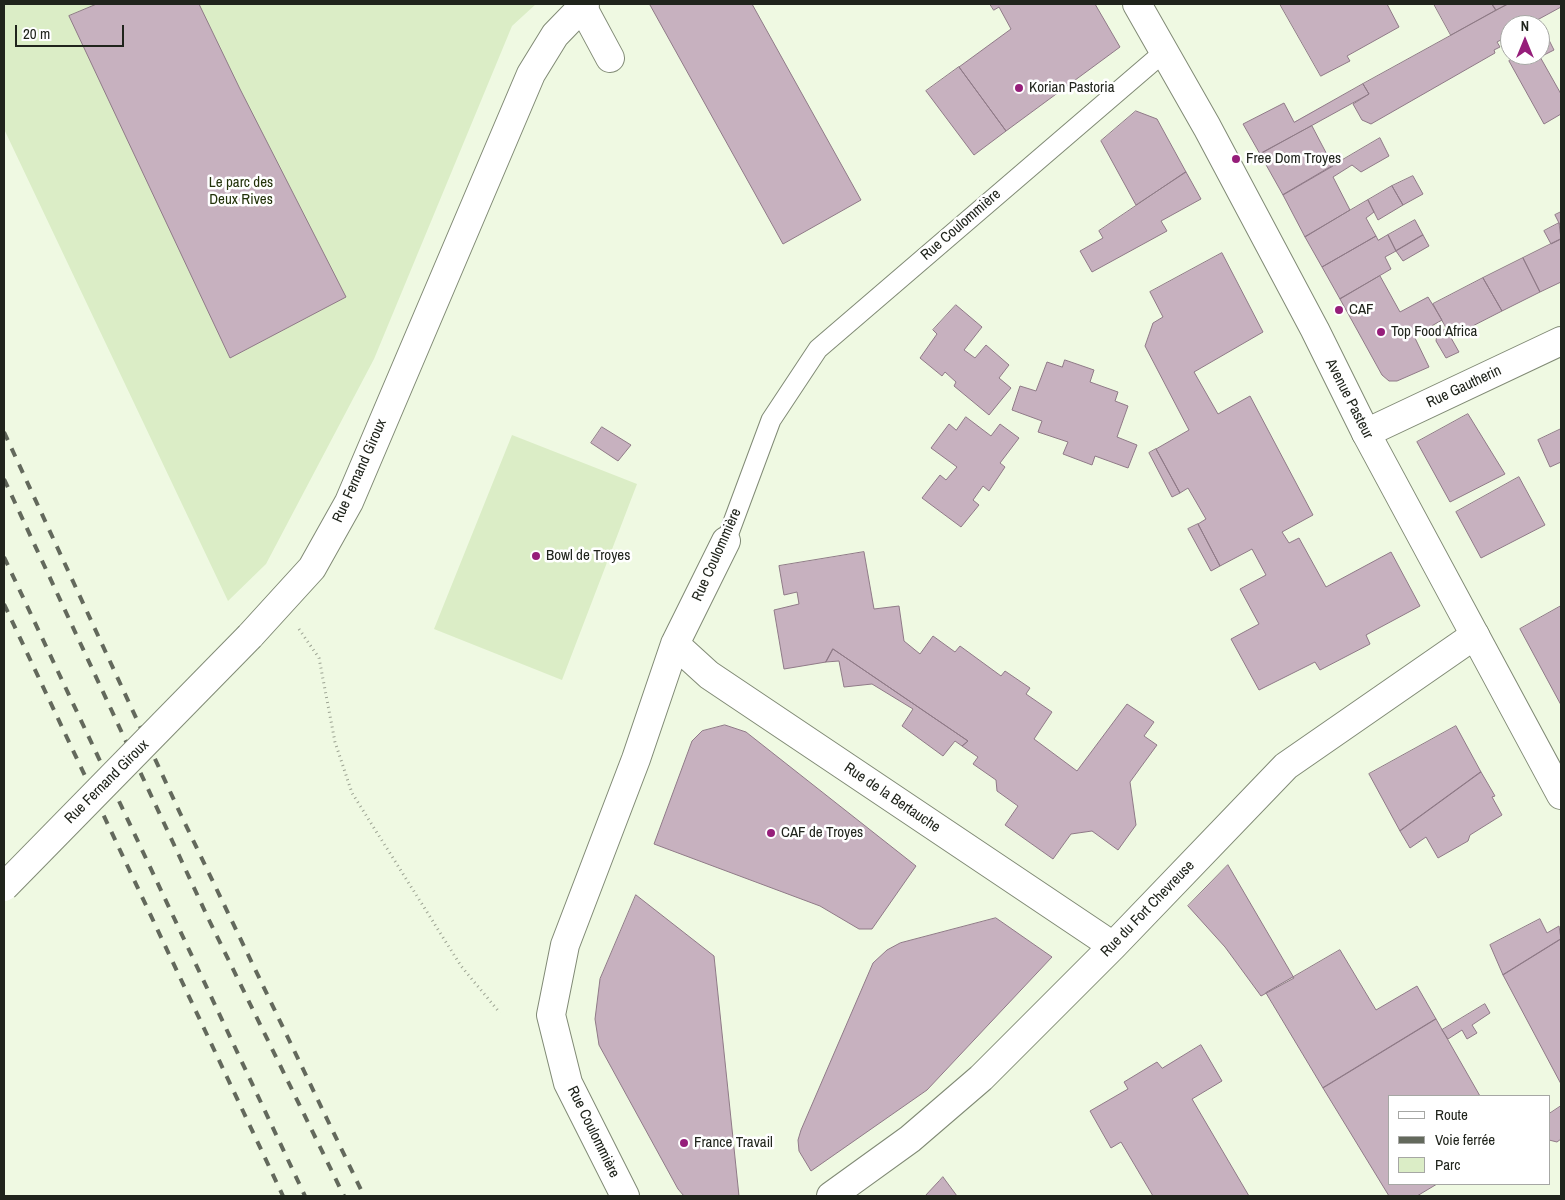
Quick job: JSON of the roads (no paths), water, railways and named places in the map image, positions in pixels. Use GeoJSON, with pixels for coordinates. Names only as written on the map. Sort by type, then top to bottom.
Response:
{"type":"FeatureCollection","features":[{"type":"Feature","properties":{"kind":"street","name":"Avenue Pasteur"},"geometry":{"type":"LineString","coordinates":[[1136,4],[1279,262],[1366,433],[1561,795]]}},
{"type":"Feature","properties":{"kind":"street"},"geometry":{"type":"LineString","coordinates":[[583,5],[610,58]]}},
{"type":"Feature","properties":{"kind":"street","name":"Rue Fernand Giroux"},"geometry":{"type":"LineString","coordinates":[[4,887],[250,636],[312,568],[349,502],[531,74],[555,35],[583,5]]}},
{"type":"Feature","properties":{"kind":"street","name":"Rue Gautherin"},"geometry":{"type":"LineString","coordinates":[[1366,433],[1561,341]]}},
{"type":"Feature","properties":{"kind":"street","name":"Rue Coulommière"},"geometry":{"type":"LineString","coordinates":[[625,1196],[568,1084],[551,1015],[565,945],[636,759],[676,644],[726,542]]}},
{"type":"Feature","properties":{"kind":"street","name":"Rue du Fort Chevreuse"},"geometry":{"type":"LineString","coordinates":[[831,1196],[910,1138],[981,1078],[1113,946],[1286,766],[1475,635]]}},
{"type":"Feature","properties":{"kind":"street","name":"Rue de la Bertauche"},"geometry":{"type":"LineString","coordinates":[[676,644],[708,675],[1113,946]]}},
{"type":"Feature","properties":{"kind":"lane","name":"Rue Coulommière"},"geometry":{"type":"LineString","coordinates":[[726,542],[771,420],[818,348],[1164,52]]}},
{"type":"Feature","properties":{"kind":"railway"},"geometry":{"type":"LineString","coordinates":[[4,432],[180,813],[364,1196]]}},
{"type":"Feature","properties":{"kind":"railway"},"geometry":{"type":"LineString","coordinates":[[4,479],[209,920],[344,1196]]}},
{"type":"Feature","properties":{"kind":"railway"},"geometry":{"type":"LineString","coordinates":[[4,557],[305,1196]]}},
{"type":"Feature","properties":{"kind":"railway"},"geometry":{"type":"LineString","coordinates":[[4,604],[283,1196]]}},
{"type":"Feature","properties":{"kind":"place","name":"Korian Pastoria"},"geometry":{"type":"Point","coordinates":[1019,88]}},
{"type":"Feature","properties":{"kind":"place","name":"Free Dom Troyes"},"geometry":{"type":"Point","coordinates":[1236,159]}},
{"type":"Feature","properties":{"kind":"place","name":"CAF"},"geometry":{"type":"Point","coordinates":[1339,310]}},
{"type":"Feature","properties":{"kind":"place","name":"Top Food Africa"},"geometry":{"type":"Point","coordinates":[1381,332]}},
{"type":"Feature","properties":{"kind":"place","name":"Bowl de Troyes"},"geometry":{"type":"Point","coordinates":[536,556]}},
{"type":"Feature","properties":{"kind":"place","name":"CAF de Troyes"},"geometry":{"type":"Point","coordinates":[771,833]}},
{"type":"Feature","properties":{"kind":"place","name":"France Travail"},"geometry":{"type":"Point","coordinates":[684,1143]}},
{"type":"Feature","properties":{"kind":"park label","name":"Le parc des Deux Rives"},"geometry":{"type":"Point","coordinates":[241,192]}}]}
